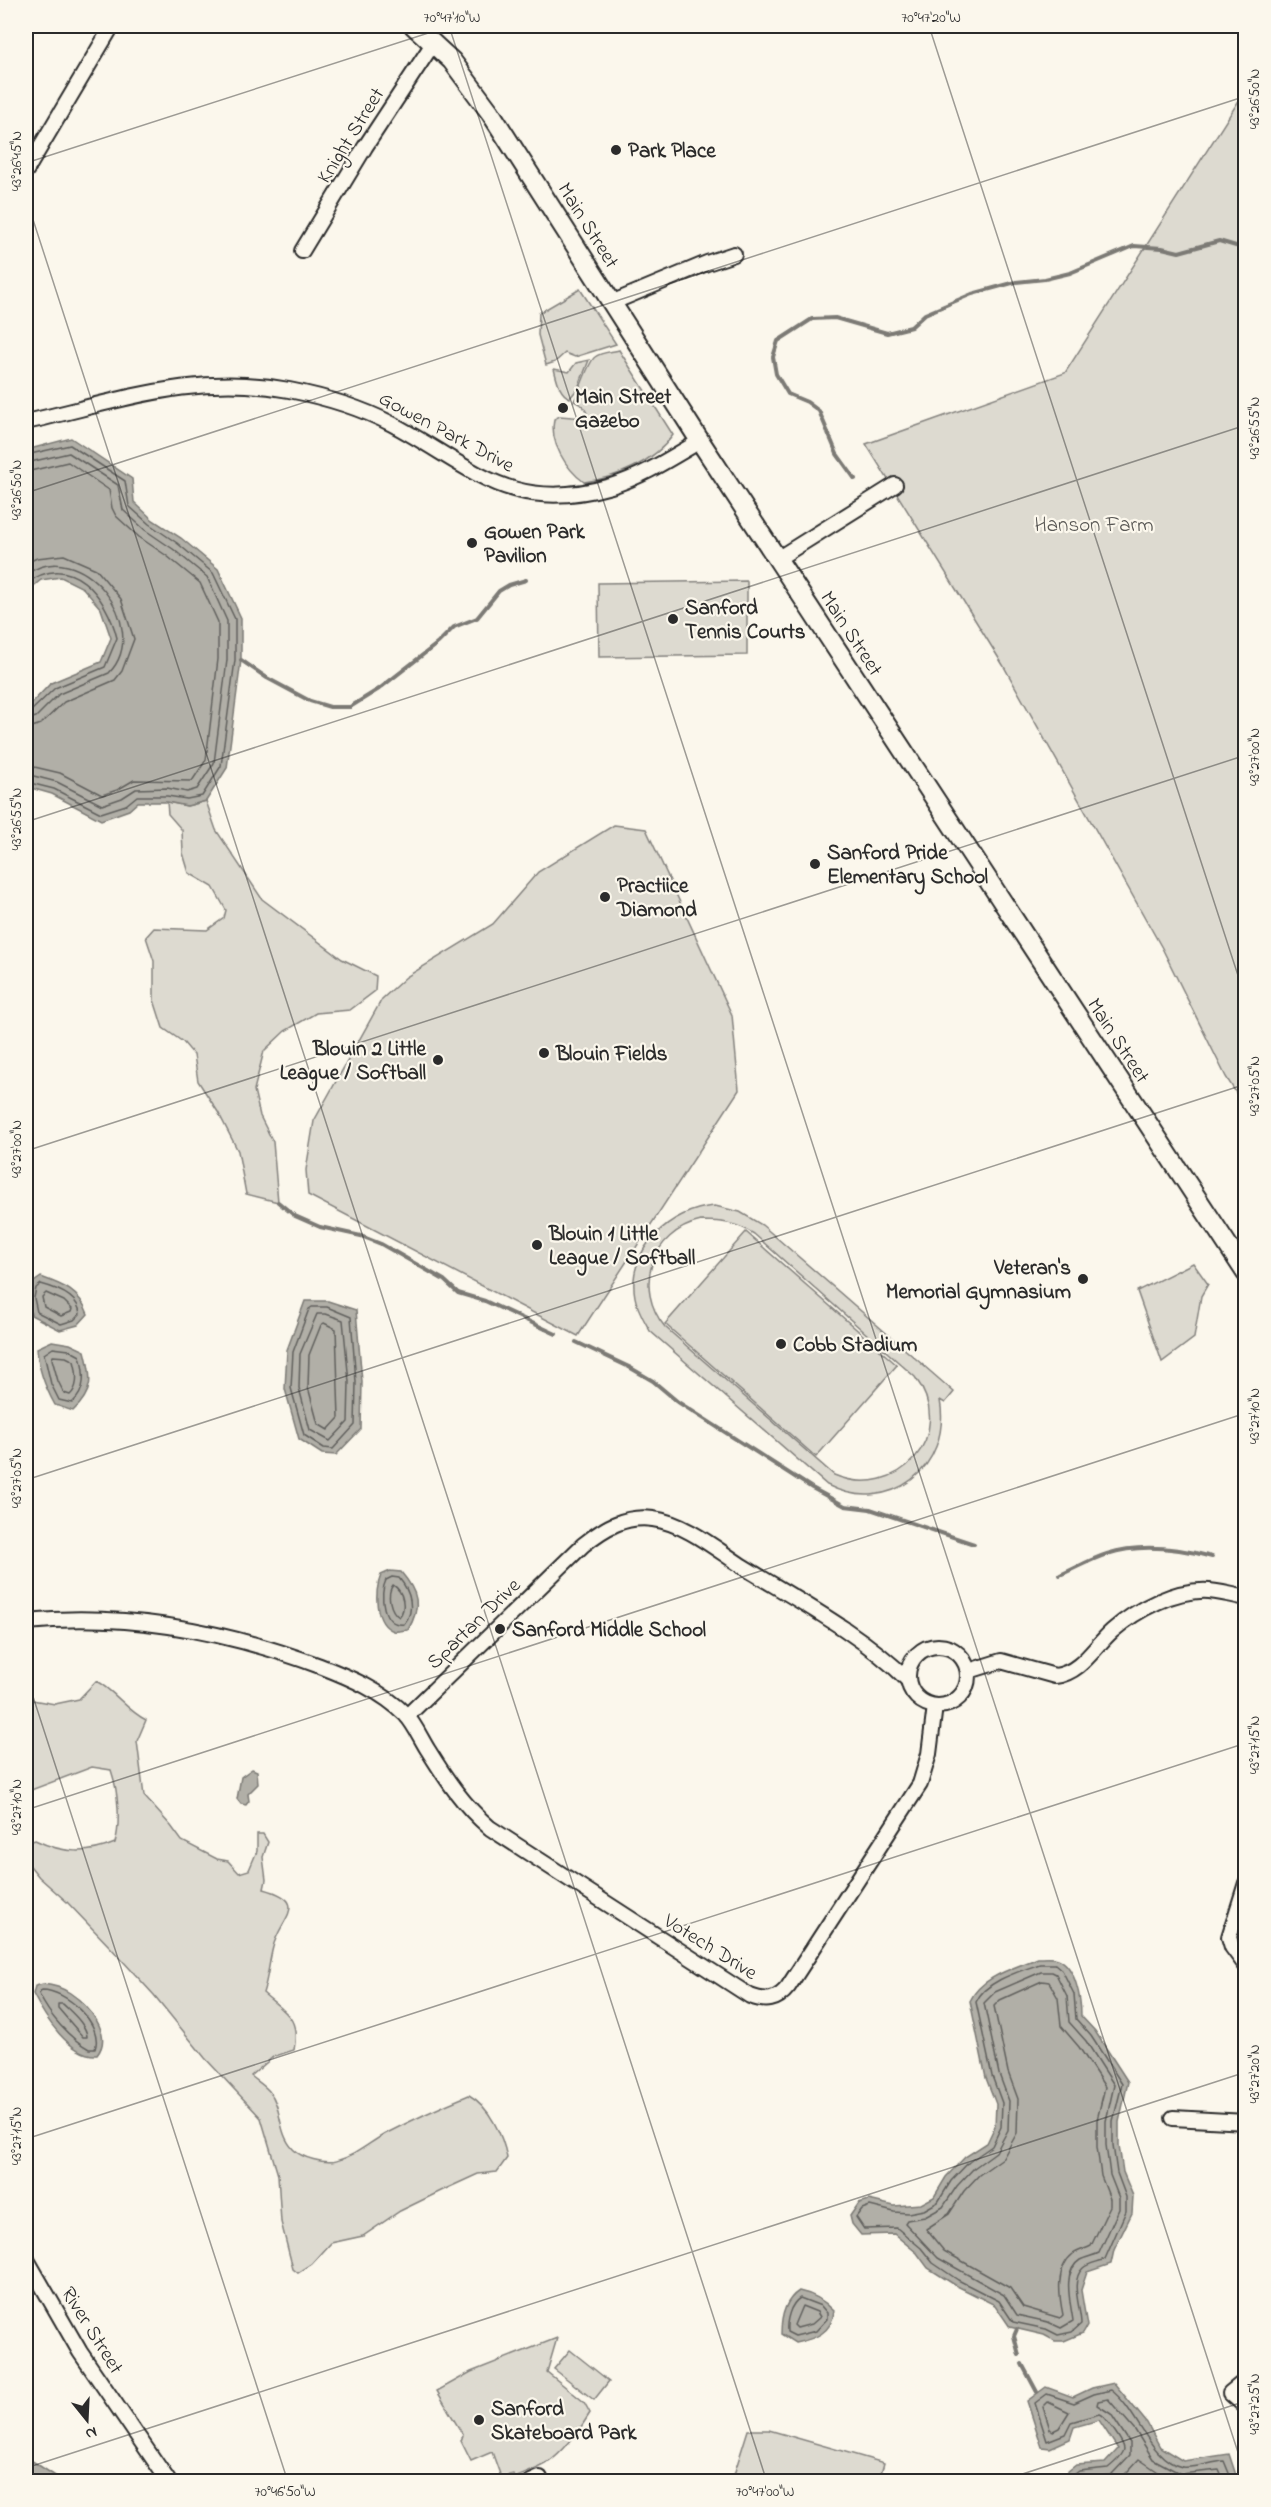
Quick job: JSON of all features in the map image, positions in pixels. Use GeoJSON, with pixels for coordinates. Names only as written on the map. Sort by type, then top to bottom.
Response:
{"type":"FeatureCollection","features":[{"type":"Feature","properties":{"kind":"main road","name":"Main Street"},"geometry":{"type":"LineString","coordinates":[[417,26],[461,72],[490,112],[699,441],[1245,1273]]}},
{"type":"Feature","properties":{"kind":"street"},"geometry":{"type":"LineString","coordinates":[[26,171],[112,26]]}},
{"type":"Feature","properties":{"kind":"street","name":"Knight Street"},"geometry":{"type":"LineString","coordinates":[[302,251],[365,147],[434,42]]}},
{"type":"Feature","properties":{"kind":"street"},"geometry":{"type":"LineString","coordinates":[[611,303],[734,254]]}},
{"type":"Feature","properties":{"kind":"street","name":"Gowen Park Drive"},"geometry":{"type":"LineString","coordinates":[[26,422],[179,387],[243,385],[288,390],[335,401],[382,420],[495,484],[532,494],[554,495],[583,492],[629,480],[699,441]]}},
{"type":"Feature","properties":{"kind":"street"},"geometry":{"type":"LineString","coordinates":[[777,559],[895,484]]}},
{"type":"Feature","properties":{"kind":"street","name":"Spartan Drive"},"geometry":{"type":"LineString","coordinates":[[407,1716],[583,1545],[601,1530],[618,1522],[638,1518],[655,1519],[694,1536],[859,1638],[908,1680]]}},
{"type":"Feature","properties":{"kind":"street"},"geometry":{"type":"LineString","coordinates":[[969,1671],[1001,1661],[1055,1676],[1062,1675],[1078,1666],[1112,1631],[1133,1615],[1158,1601],[1206,1591],[1245,1598]]}},
{"type":"Feature","properties":{"kind":"street"},"geometry":{"type":"LineString","coordinates":[[26,1622],[101,1620],[192,1628],[288,1654],[364,1683],[407,1716]]}},
{"type":"Feature","properties":{"kind":"street"},"geometry":{"type":"LineString","coordinates":[[934,1645],[949,1647],[956,1651],[962,1656],[969,1671],[967,1687],[963,1694],[950,1704],[935,1706],[927,1704],[914,1695],[908,1680],[913,1658],[919,1652],[934,1645]]}},
{"type":"Feature","properties":{"kind":"street","name":"Votech Drive"},"geometry":{"type":"LineString","coordinates":[[407,1716],[454,1791],[471,1812],[490,1828],[721,1978],[762,2001],[777,1998],[788,1987],[920,1784],[929,1754],[935,1706]]}},
{"type":"Feature","properties":{"kind":"street"},"geometry":{"type":"LineString","coordinates":[[1245,1883],[1229,1937],[1232,1947],[1245,1966]]}},
{"type":"Feature","properties":{"kind":"street"},"geometry":{"type":"LineString","coordinates":[[1173,2118],[1245,2122]]}},
{"type":"Feature","properties":{"kind":"street","name":"River Street"},"geometry":{"type":"LineString","coordinates":[[26,2258],[93,2372],[169,2481]]}},
{"type":"Feature","properties":{"kind":"street"},"geometry":{"type":"LineString","coordinates":[[1245,2380],[1230,2393],[1245,2407]]}},
{"type":"Feature","properties":{"kind":"green space","name":"Hanson Farm"},"geometry":{"type":"Polygon","coordinates":[[[1245,91],[1245,1107],[1226,1077],[1162,948],[1003,665],[866,444],[1065,373],[1245,91]]]}},
{"type":"Feature","properties":{"kind":"green space"},"geometry":{"type":"Polygon","coordinates":[[[580,289],[616,344],[575,357],[565,353],[555,362],[546,365],[538,335],[539,313],[580,289]]]}},
{"type":"Feature","properties":{"kind":"green space"},"geometry":{"type":"Polygon","coordinates":[[[619,350],[673,435],[665,445],[645,461],[609,477],[584,482],[571,470],[560,454],[554,437],[554,419],[560,416],[584,418],[587,413],[583,406],[574,401],[592,360],[597,355],[619,350]]]}},
{"type":"Feature","properties":{"kind":"green space"},"geometry":{"type":"Polygon","coordinates":[[[589,360],[578,388],[570,398],[566,396],[559,386],[554,369],[569,372],[576,363],[589,360]]]}},
{"type":"Feature","properties":{"kind":"green space","name":"Sanford Tennis Courts"},"geometry":{"type":"Polygon","coordinates":[[[747,581],[747,655],[599,657],[598,583],[747,581]]]}},
{"type":"Feature","properties":{"kind":"green space"},"geometry":{"type":"Polygon","coordinates":[[[206,801],[216,830],[262,899],[342,959],[376,976],[375,991],[350,1010],[316,1013],[285,1031],[264,1051],[254,1090],[260,1116],[273,1142],[278,1202],[246,1194],[238,1151],[218,1112],[198,1081],[194,1055],[183,1042],[163,1028],[154,1000],[154,961],[146,937],[154,928],[207,930],[224,918],[226,910],[213,887],[189,873],[183,853],[182,830],[168,814],[167,802],[187,806],[206,801]]]}},
{"type":"Feature","properties":{"kind":"green space","name":"Blouin Fields"},"geometry":{"type":"Polygon","coordinates":[[[614,825],[646,829],[732,1015],[739,1090],[578,1336],[308,1195],[306,1170],[314,1121],[382,999],[406,977],[493,924],[538,872],[614,825]]]}},
{"type":"Feature","properties":{"kind":"green space"},"geometry":{"type":"Polygon","coordinates":[[[715,1206],[740,1212],[762,1225],[954,1392],[945,1403],[940,1400],[941,1424],[936,1446],[926,1465],[912,1480],[894,1490],[873,1495],[850,1493],[827,1485],[650,1331],[635,1297],[634,1279],[638,1263],[645,1248],[668,1223],[699,1209],[715,1206]],[[701,1221],[684,1227],[670,1237],[659,1249],[652,1264],[649,1279],[650,1296],[655,1312],[665,1327],[834,1475],[858,1481],[880,1479],[899,1471],[915,1458],[925,1441],[929,1421],[926,1399],[915,1377],[754,1234],[723,1222],[701,1221]]]}},
{"type":"Feature","properties":{"kind":"green space","name":"Cobb Stadium"},"geometry":{"type":"Polygon","coordinates":[[[746,1232],[897,1365],[816,1457],[665,1324],[746,1232]]]}},
{"type":"Feature","properties":{"kind":"green space"},"geometry":{"type":"Polygon","coordinates":[[[1193,1263],[1208,1284],[1201,1296],[1194,1338],[1162,1362],[1137,1291],[1193,1263]]]}},
{"type":"Feature","properties":{"kind":"green space"},"geometry":{"type":"Polygon","coordinates":[[[96,1681],[146,1720],[137,1741],[144,1796],[182,1841],[217,1859],[228,1861],[239,1873],[249,1870],[257,1851],[257,1834],[263,1834],[268,1842],[263,1857],[266,1880],[264,1889],[287,1899],[290,1905],[273,1947],[263,1993],[289,2017],[295,2030],[295,2039],[294,2050],[273,2057],[251,2076],[267,2089],[273,2098],[284,2135],[293,2149],[313,2160],[326,2162],[343,2159],[385,2134],[469,2095],[489,2114],[502,2140],[507,2158],[497,2172],[478,2174],[441,2191],[400,2211],[363,2236],[331,2243],[312,2264],[298,2273],[293,2269],[281,2222],[278,2175],[261,2118],[205,2058],[154,1995],[26,1861],[26,1843],[35,1840],[55,1848],[75,1851],[105,1847],[115,1843],[118,1807],[111,1770],[92,1767],[26,1792],[26,1699],[55,1704],[79,1699],[96,1681]]]}},
{"type":"Feature","properties":{"kind":"green space"},"geometry":{"type":"Polygon","coordinates":[[[557,2338],[547,2372],[584,2402],[590,2413],[581,2427],[565,2448],[552,2459],[515,2478],[513,2474],[501,2477],[492,2452],[471,2461],[461,2441],[463,2435],[437,2391],[471,2372],[557,2338]]]}},
{"type":"Feature","properties":{"kind":"green space"},"geometry":{"type":"Polygon","coordinates":[[[570,2350],[609,2381],[594,2400],[554,2369],[570,2350]]]}},
{"type":"Feature","properties":{"kind":"green space"},"geometry":{"type":"Polygon","coordinates":[[[748,2430],[769,2430],[884,2463],[879,2481],[732,2481],[748,2430]]]}},
{"type":"Feature","properties":{"kind":"water"},"geometry":{"type":"Polygon","coordinates":[[[71,438],[132,479],[134,502],[153,520],[181,538],[218,569],[241,618],[241,660],[227,768],[206,801],[187,806],[167,802],[138,802],[129,810],[101,820],[52,794],[27,787],[26,709],[51,683],[101,662],[111,638],[101,609],[83,588],[61,577],[41,580],[26,592],[26,450],[71,438]]]}},
{"type":"Feature","properties":{"kind":"water"},"geometry":{"type":"Polygon","coordinates":[[[41,1277],[70,1290],[85,1306],[88,1314],[78,1325],[60,1330],[31,1315],[28,1297],[31,1284],[41,1277]]]}},
{"type":"Feature","properties":{"kind":"water"},"geometry":{"type":"Polygon","coordinates":[[[305,1301],[328,1301],[356,1310],[362,1382],[361,1429],[336,1455],[322,1454],[299,1439],[285,1389],[287,1350],[305,1301]]]}},
{"type":"Feature","properties":{"kind":"water"},"geometry":{"type":"Polygon","coordinates":[[[52,1341],[70,1344],[85,1351],[90,1384],[85,1397],[73,1411],[55,1405],[43,1378],[37,1348],[52,1341]]]}},
{"type":"Feature","properties":{"kind":"water"},"geometry":{"type":"Polygon","coordinates":[[[390,1571],[401,1572],[414,1593],[415,1614],[408,1630],[394,1631],[387,1627],[379,1614],[377,1597],[379,1581],[381,1575],[390,1571]]]}},
{"type":"Feature","properties":{"kind":"water"},"geometry":{"type":"Polygon","coordinates":[[[252,1769],[257,1771],[258,1784],[248,1794],[249,1801],[246,1805],[241,1804],[237,1799],[241,1777],[252,1769]]]}},
{"type":"Feature","properties":{"kind":"water"},"geometry":{"type":"Polygon","coordinates":[[[1038,1958],[1058,1959],[1069,1969],[1076,1984],[1081,2016],[1095,2031],[1128,2082],[1119,2122],[1119,2145],[1123,2172],[1133,2196],[1132,2213],[1114,2250],[1111,2264],[1087,2272],[1081,2290],[1087,2326],[1083,2333],[1064,2341],[1055,2341],[1044,2335],[1010,2327],[995,2305],[955,2285],[928,2268],[917,2253],[894,2234],[861,2235],[852,2224],[850,2216],[859,2203],[869,2200],[894,2206],[921,2204],[934,2197],[946,2177],[965,2157],[987,2143],[995,2126],[996,2104],[986,2078],[970,2001],[975,1992],[990,1979],[1038,1958]]]}},
{"type":"Feature","properties":{"kind":"water"},"geometry":{"type":"Polygon","coordinates":[[[43,1984],[67,1991],[91,2012],[101,2029],[101,2047],[97,2055],[87,2054],[77,2049],[59,2034],[33,1994],[35,1986],[43,1984]]]}},
{"type":"Feature","properties":{"kind":"water"},"geometry":{"type":"Polygon","coordinates":[[[799,2291],[818,2298],[834,2311],[833,2319],[826,2330],[816,2337],[795,2343],[781,2334],[781,2328],[787,2304],[799,2291]]]}},
{"type":"Feature","properties":{"kind":"water"},"geometry":{"type":"Polygon","coordinates":[[[1114,2383],[1147,2423],[1160,2447],[1183,2461],[1229,2454],[1236,2475],[1245,2481],[1064,2481],[1063,2475],[1076,2465],[1105,2463],[1118,2449],[1099,2420],[1074,2427],[1070,2439],[1050,2448],[1042,2447],[1027,2401],[1046,2387],[1073,2397],[1092,2388],[1114,2383]]]}},
{"type":"Feature","properties":{"kind":"water"},"geometry":{"type":"Polygon","coordinates":[[[26,2457],[57,2477],[59,2481],[26,2481],[26,2457]]]}},
{"type":"Feature","properties":{"kind":"waterway"},"geometry":{"type":"LineString","coordinates":[[855,479],[837,454],[819,411],[807,402],[788,394],[776,374],[773,357],[778,341],[812,319],[835,318],[887,333],[911,327],[925,314],[972,294],[1016,282],[1045,279],[1070,273],[1134,246],[1179,252],[1219,241],[1246,249]]}},
{"type":"Feature","properties":{"kind":"waterway"},"geometry":{"type":"LineString","coordinates":[[241,660],[267,678],[310,701],[330,707],[350,707],[379,689],[438,643],[454,627],[477,618],[499,591],[526,580]]}},
{"type":"Feature","properties":{"kind":"waterway"},"geometry":{"type":"LineString","coordinates":[[278,1202],[295,1216],[320,1227],[361,1236],[381,1244],[444,1280],[458,1293],[485,1301],[556,1334]]}},
{"type":"Feature","properties":{"kind":"waterway"},"geometry":{"type":"LineString","coordinates":[[576,1342],[653,1381],[678,1402],[812,1488],[845,1506],[870,1509],[974,1544]]}},
{"type":"Feature","properties":{"kind":"waterway"},"geometry":{"type":"LineString","coordinates":[[1060,1575],[1101,1556],[1133,1549],[1173,1549],[1212,1557]]}},
{"type":"Feature","properties":{"kind":"waterway"},"geometry":{"type":"LineString","coordinates":[[1017,2329],[1014,2336],[1019,2355]]}},
{"type":"Feature","properties":{"kind":"waterway"},"geometry":{"type":"LineString","coordinates":[[1022,2364],[1037,2392]]}},
{"type":"Feature","properties":{"kind":"place","name":"Park Place"},"geometry":{"type":"Point","coordinates":[616,150]}},
{"type":"Feature","properties":{"kind":"place","name":"Main Street Gazebo"},"geometry":{"type":"Point","coordinates":[563,408]}},
{"type":"Feature","properties":{"kind":"place","name":"Gowen Park Pavilion"},"geometry":{"type":"Point","coordinates":[472,543]}},
{"type":"Feature","properties":{"kind":"place","name":"Sanford Tennis Courts"},"geometry":{"type":"Point","coordinates":[673,619]}},
{"type":"Feature","properties":{"kind":"place","name":"Sanford Pride Elementary School"},"geometry":{"type":"Point","coordinates":[815,864]}},
{"type":"Feature","properties":{"kind":"place","name":"Practiice Diamond"},"geometry":{"type":"Point","coordinates":[605,897]}},
{"type":"Feature","properties":{"kind":"place","name":"Blouin Fields"},"geometry":{"type":"Point","coordinates":[544,1053]}},
{"type":"Feature","properties":{"kind":"place","name":"Blouin 2 Little League / Softball"},"geometry":{"type":"Point","coordinates":[438,1060]}},
{"type":"Feature","properties":{"kind":"place","name":"Blouin 1 Little League / Softball"},"geometry":{"type":"Point","coordinates":[537,1245]}},
{"type":"Feature","properties":{"kind":"place","name":"Veteran's Memorial Gymnasium"},"geometry":{"type":"Point","coordinates":[1083,1279]}},
{"type":"Feature","properties":{"kind":"place","name":"Cobb Stadium"},"geometry":{"type":"Point","coordinates":[781,1344]}},
{"type":"Feature","properties":{"kind":"place","name":"Sanford Middle School"},"geometry":{"type":"Point","coordinates":[500,1629]}},
{"type":"Feature","properties":{"kind":"place","name":"Sanford Skateboard Park"},"geometry":{"type":"Point","coordinates":[479,2420]}}]}
